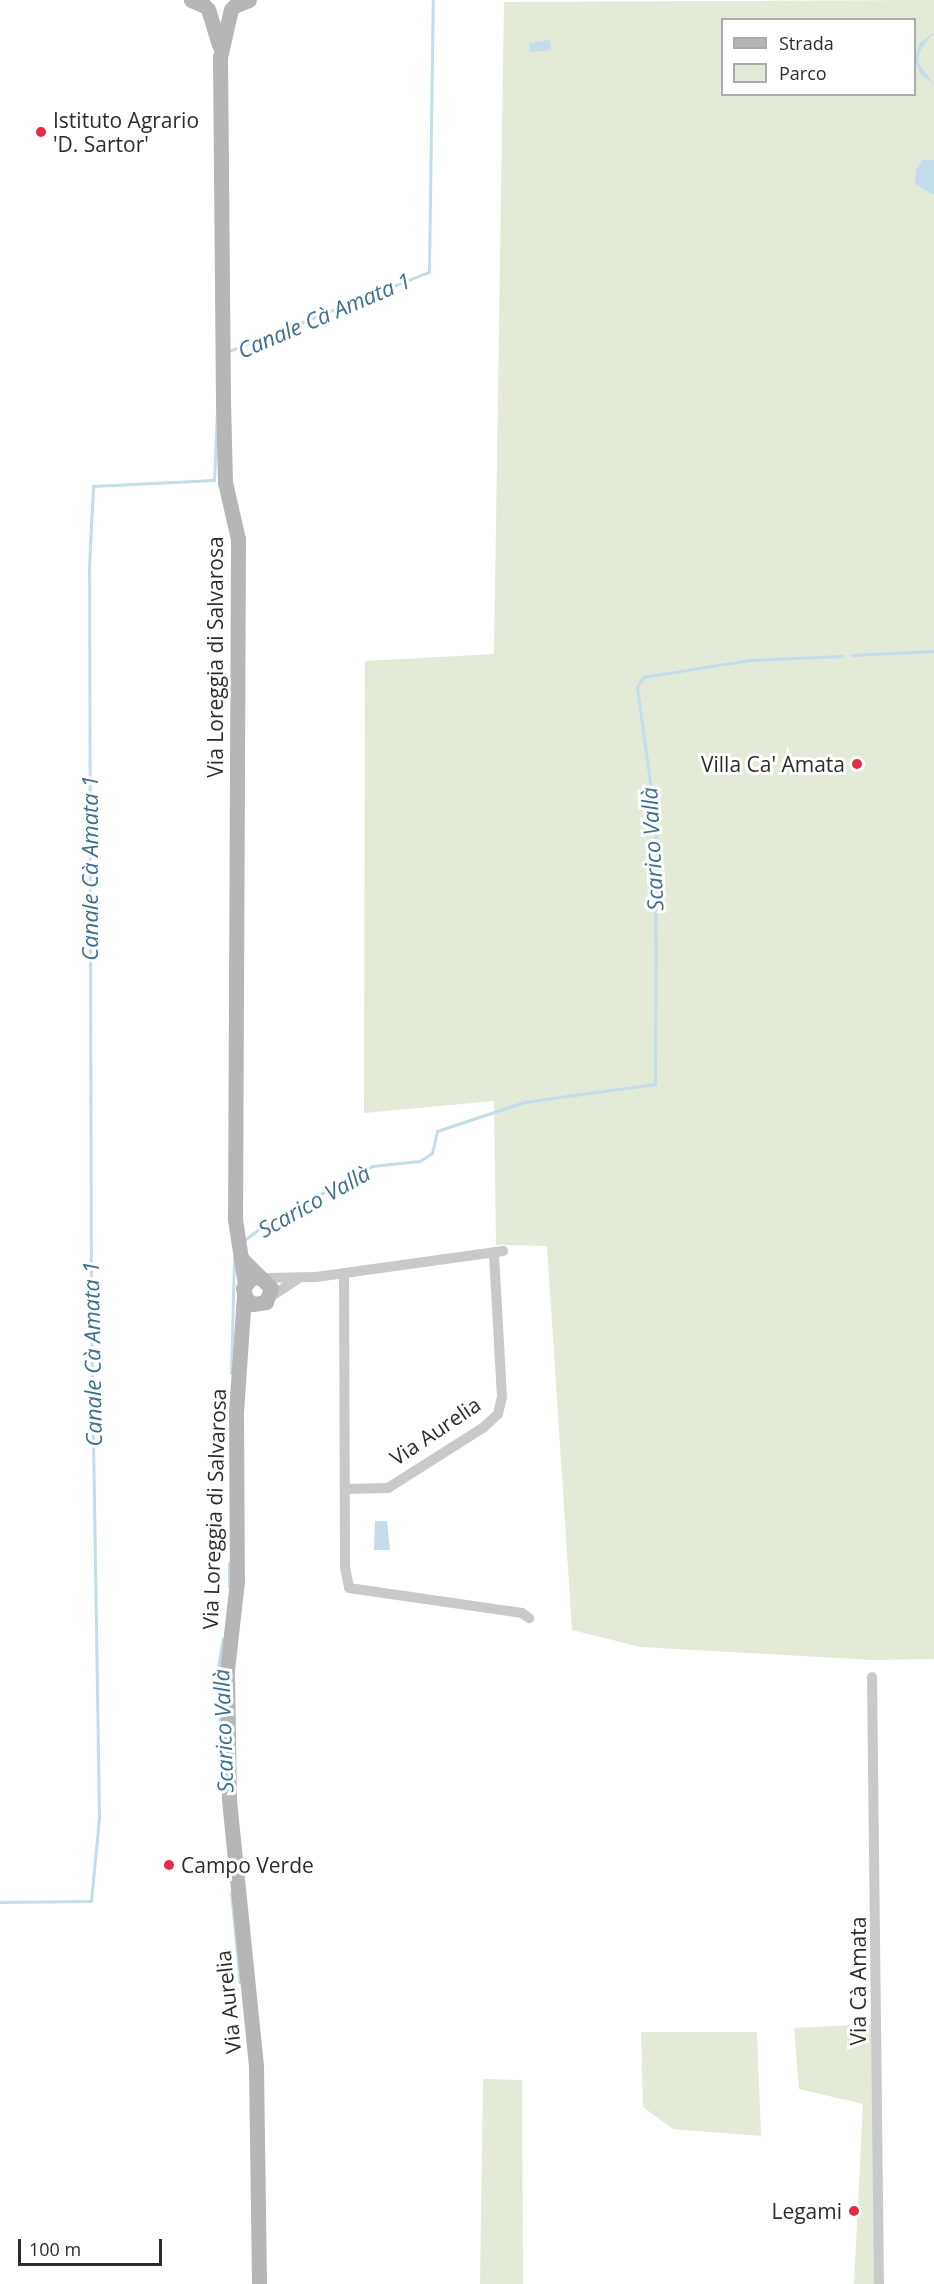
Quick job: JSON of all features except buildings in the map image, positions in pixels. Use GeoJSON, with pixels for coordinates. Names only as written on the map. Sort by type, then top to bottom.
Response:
{"type":"FeatureCollection","features":[{"type":"Feature","properties":{"kind":"street"},"geometry":{"type":"LineString","coordinates":[[201,4],[219,13],[249,0]]}},
{"type":"Feature","properties":{"kind":"street","name":"Via Loreggia di Salvarosa"},"geometry":{"type":"LineString","coordinates":[[201,4],[220,57]]}},
{"type":"Feature","properties":{"kind":"street","name":"Via Loreggia di Salvarosa"},"geometry":{"type":"LineString","coordinates":[[229,1717],[227,1670],[237,1581],[236,1412],[244,1290],[235,1219],[238,539],[225,482],[220,57],[234,5]]}},
{"type":"Feature","properties":{"kind":"street"},"geometry":{"type":"LineString","coordinates":[[240,1251],[271,1288],[267,1300]]}},
{"type":"Feature","properties":{"kind":"street","name":"Via Aurelia"},"geometry":{"type":"LineString","coordinates":[[344,1274],[498,1253],[502,1396],[498,1414],[484,1427],[388,1488],[345,1490]]}},
{"type":"Feature","properties":{"kind":"street"},"geometry":{"type":"LineString","coordinates":[[299,1279],[267,1300],[249,1303],[244,1290],[262,1277],[299,1279],[344,1274],[345,1567],[350,1589],[522,1613],[529,1618]]}},
{"type":"Feature","properties":{"kind":"street","name":"Via Loreggia di Salvarosa"},"geometry":{"type":"LineString","coordinates":[[242,1337],[267,1300]]}},
{"type":"Feature","properties":{"kind":"street","name":"Via Cà Amata"},"geometry":{"type":"LineString","coordinates":[[872,1677],[879,2284]]}},
{"type":"Feature","properties":{"kind":"street","name":"Via Aurelia"},"geometry":{"type":"LineString","coordinates":[[229,1717],[230,1800],[256,2067],[259,2284]]}},
{"type":"Feature","properties":{"kind":"green space"},"geometry":{"type":"Polygon","coordinates":[[[934,0],[934,1659],[873,1660],[641,1647],[572,1630],[547,1246],[496,1245],[494,1101],[364,1113],[365,661],[494,654],[504,2],[934,0]]]}},
{"type":"Feature","properties":{"kind":"green space"},"geometry":{"type":"Polygon","coordinates":[[[873,2024],[880,2284],[854,2284],[863,2104],[799,2089],[794,2028],[873,2024]]]}},
{"type":"Feature","properties":{"kind":"green space"},"geometry":{"type":"Polygon","coordinates":[[[641,2032],[757,2032],[761,2136],[673,2129],[643,2107],[641,2032]]]}},
{"type":"Feature","properties":{"kind":"green space"},"geometry":{"type":"Polygon","coordinates":[[[483,2079],[522,2080],[523,2284],[480,2284],[483,2079]]]}},
{"type":"Feature","properties":{"kind":"water"},"geometry":{"type":"Polygon","coordinates":[[[934,32],[920,51],[918,63],[934,84],[920,74],[916,63],[916,53],[920,43],[934,32]]]}},
{"type":"Feature","properties":{"kind":"water"},"geometry":{"type":"Polygon","coordinates":[[[550,40],[551,50],[530,52],[529,43],[550,40]]]}},
{"type":"Feature","properties":{"kind":"water"},"geometry":{"type":"Polygon","coordinates":[[[923,160],[934,160],[934,195],[915,184],[916,169],[923,160]]]}},
{"type":"Feature","properties":{"kind":"water"},"geometry":{"type":"Polygon","coordinates":[[[375,1521],[387,1521],[390,1550],[374,1550],[375,1521]]]}},
{"type":"Feature","properties":{"kind":"waterway","name":"Canale Cà Amata 1"},"geometry":{"type":"LineString","coordinates":[[229,351],[429,272],[433,0]]}},
{"type":"Feature","properties":{"kind":"waterway","name":"Canale Cà Amata 1"},"geometry":{"type":"LineString","coordinates":[[0,1902],[91,1901],[99,1818],[91,1308],[89,566],[93,486],[214,480],[217,410]]}},
{"type":"Feature","properties":{"kind":"waterway","name":"Scarico Vallà"},"geometry":{"type":"LineString","coordinates":[[852,655],[934,651]]}},
{"type":"Feature","properties":{"kind":"waterway","name":"Scarico Vallà"},"geometry":{"type":"LineString","coordinates":[[243,1241],[264,1225],[372,1166],[420,1161],[432,1153],[437,1131],[524,1102],[655,1084],[656,826],[637,687],[643,677],[750,660],[842,656]]}},
{"type":"Feature","properties":{"kind":"waterway","name":"Scarico Vallà"},"geometry":{"type":"LineString","coordinates":[[231,1373],[234,1257]]}},
{"type":"Feature","properties":{"kind":"waterway","name":"Scarico Vallà"},"geometry":{"type":"LineString","coordinates":[[229,1563],[229,1586]]}},
{"type":"Feature","properties":{"kind":"waterway","name":"Scarico Vallà"},"geometry":{"type":"LineString","coordinates":[[220,1723],[217,1674],[223,1638]]}},
{"type":"Feature","properties":{"kind":"waterway","name":"Scarico Vallà"},"geometry":{"type":"LineString","coordinates":[[231,1892],[240,1983]]}},
{"type":"Feature","properties":{"kind":"place","name":"Istituto Agrario 'D. Sartor'"},"geometry":{"type":"Point","coordinates":[41,132]}},
{"type":"Feature","properties":{"kind":"place","name":"Villa Ca' Amata"},"geometry":{"type":"Point","coordinates":[857,764]}},
{"type":"Feature","properties":{"kind":"place","name":"Campo Verde"},"geometry":{"type":"Point","coordinates":[169,1865]}},
{"type":"Feature","properties":{"kind":"place","name":"Legami"},"geometry":{"type":"Point","coordinates":[854,2211]}}]}
